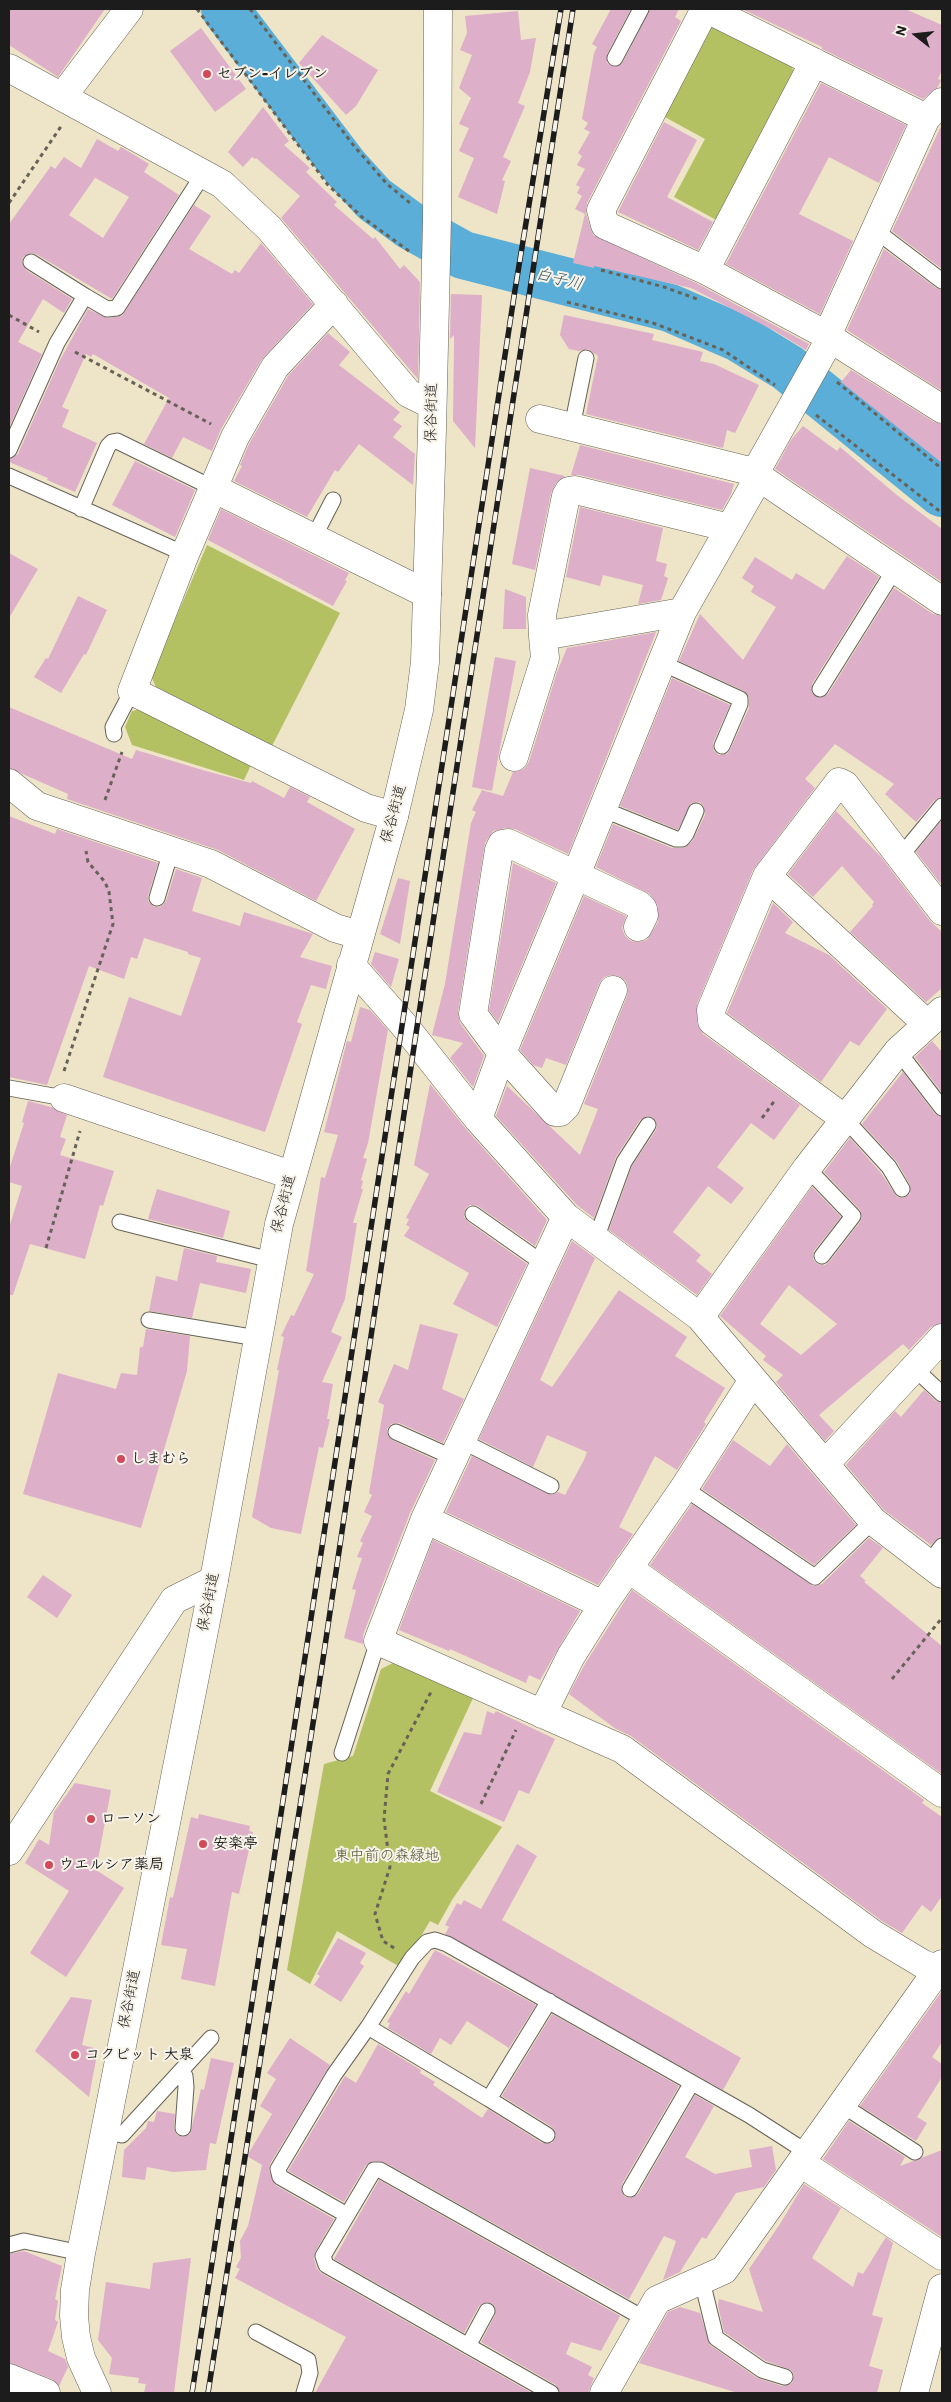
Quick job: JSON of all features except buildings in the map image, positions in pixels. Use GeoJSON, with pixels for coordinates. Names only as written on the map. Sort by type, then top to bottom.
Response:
{"type":"FeatureCollection","features":[{"type":"Feature","properties":{"kind":"street"},"geometry":{"type":"LineString","coordinates":[[69,100],[129,9]]}},
{"type":"Feature","properties":{"kind":"street","name":"保谷街道"},"geometry":{"type":"LineString","coordinates":[[97,2393],[80,2358],[76,2337],[75,2298],[81,2253],[104,2131],[214,1580],[271,1260],[291,1175],[394,816],[419,710],[425,662],[436,266],[438,9]]}},
{"type":"Feature","properties":{"kind":"street"},"geometry":{"type":"LineString","coordinates":[[478,1119],[502,1053],[682,612],[755,484],[760,464],[830,339],[831,328],[875,230],[934,110],[814,62],[706,9],[601,210],[605,225],[705,270],[830,339],[942,409]]}},
{"type":"Feature","properties":{"kind":"street"},"geometry":{"type":"LineString","coordinates":[[705,270],[814,62]]}},
{"type":"Feature","properties":{"kind":"street"},"geometry":{"type":"LineString","coordinates":[[9,68],[222,184],[269,228],[408,393],[432,405]]}},
{"type":"Feature","properties":{"kind":"street"},"geometry":{"type":"LineString","coordinates":[[334,304],[275,367],[235,436],[185,554],[132,692],[366,808],[394,816]]}},
{"type":"Feature","properties":{"kind":"street"},"geometry":{"type":"LineString","coordinates":[[540,419],[666,449],[758,474],[942,601]]}},
{"type":"Feature","properties":{"kind":"street"},"geometry":{"type":"LineString","coordinates":[[213,488],[427,594]]}},
{"type":"Feature","properties":{"kind":"street"},"geometry":{"type":"LineString","coordinates":[[514,757],[544,658],[542,615],[569,491],[575,490],[730,528]]}},
{"type":"Feature","properties":{"kind":"street"},"geometry":{"type":"LineString","coordinates":[[543,636],[682,612]]}},
{"type":"Feature","properties":{"kind":"street"},"geometry":{"type":"LineString","coordinates":[[9,782],[37,806],[211,864],[335,928],[359,935]]}},
{"type":"Feature","properties":{"kind":"street"},"geometry":{"type":"LineString","coordinates":[[844,1119],[712,1021],[711,1010],[766,876],[839,782],[845,785],[942,911]]}},
{"type":"Feature","properties":{"kind":"street"},"geometry":{"type":"LineString","coordinates":[[613,990],[566,1106],[560,1112],[551,1109],[476,1021],[473,1006],[502,844],[508,843],[643,909],[644,915],[638,927]]}},
{"type":"Feature","properties":{"kind":"street"},"geometry":{"type":"LineString","coordinates":[[700,1317],[844,1119],[898,1051],[935,1018],[766,876]]}},
{"type":"Feature","properties":{"kind":"street"},"geometry":{"type":"LineString","coordinates":[[351,965],[403,1024],[478,1119],[566,1217],[700,1317],[826,1463],[873,1521],[938,1562]]}},
{"type":"Feature","properties":{"kind":"street"},"geometry":{"type":"LineString","coordinates":[[69,1100],[291,1175]]}},
{"type":"Feature","properties":{"kind":"street"},"geometry":{"type":"LineString","coordinates":[[566,1217],[425,1519],[378,1641],[622,1749],[873,1934],[923,1964],[941,1968],[724,2270],[657,2300],[604,2393]]}},
{"type":"Feature","properties":{"kind":"street"},"geometry":{"type":"LineString","coordinates":[[826,1463],[942,1338]]}},
{"type":"Feature","properties":{"kind":"street"},"geometry":{"type":"LineString","coordinates":[[534,1710],[628,1568],[684,1488],[753,1380]]}},
{"type":"Feature","properties":{"kind":"street"},"geometry":{"type":"LineString","coordinates":[[425,1519],[603,1605]]}},
{"type":"Feature","properties":{"kind":"street"},"geometry":{"type":"LineString","coordinates":[[628,1568],[942,1793]]}},
{"type":"Feature","properties":{"kind":"street"},"geometry":{"type":"LineString","coordinates":[[9,1851],[174,1600],[214,1580]]}},
{"type":"Feature","properties":{"kind":"street"},"geometry":{"type":"LineString","coordinates":[[804,2158],[942,2256]]}},
{"type":"Feature","properties":{"kind":"street"},"geometry":{"type":"LineString","coordinates":[[914,2393],[942,2288]]}},
{"type":"Feature","properties":{"kind":"street"},"geometry":{"type":"LineString","coordinates":[[9,2378],[46,2393]]}},
{"type":"Feature","properties":{"kind":"lane"},"geometry":{"type":"LineString","coordinates":[[614,58],[641,9]]}},
{"type":"Feature","properties":{"kind":"lane"},"geometry":{"type":"LineString","coordinates":[[31,262],[107,309],[117,308],[204,173]]}},
{"type":"Feature","properties":{"kind":"lane"},"geometry":{"type":"LineString","coordinates":[[875,230],[942,281]]}},
{"type":"Feature","properties":{"kind":"lane"},"geometry":{"type":"LineString","coordinates":[[9,450],[57,343],[85,296]]}},
{"type":"Feature","properties":{"kind":"lane"},"geometry":{"type":"LineString","coordinates":[[572,427],[586,358]]}},
{"type":"Feature","properties":{"kind":"lane"},"geometry":{"type":"LineString","coordinates":[[81,509],[108,446],[112,442],[117,441],[213,488]]}},
{"type":"Feature","properties":{"kind":"lane"},"geometry":{"type":"LineString","coordinates":[[9,476],[185,554]]}},
{"type":"Feature","properties":{"kind":"lane"},"geometry":{"type":"LineString","coordinates":[[314,538],[333,500]]}},
{"type":"Feature","properties":{"kind":"lane"},"geometry":{"type":"LineString","coordinates":[[820,690],[895,569]]}},
{"type":"Feature","properties":{"kind":"lane"},"geometry":{"type":"LineString","coordinates":[[662,663],[740,699],[740,704],[722,746]]}},
{"type":"Feature","properties":{"kind":"lane"},"geometry":{"type":"LineString","coordinates":[[114,734],[113,727],[132,692]]}},
{"type":"Feature","properties":{"kind":"lane"},"geometry":{"type":"LineString","coordinates":[[900,857],[942,806]]}},
{"type":"Feature","properties":{"kind":"lane"},"geometry":{"type":"LineString","coordinates":[[602,809],[676,839],[682,839],[686,834],[696,811]]}},
{"type":"Feature","properties":{"kind":"lane"},"geometry":{"type":"LineString","coordinates":[[157,898],[171,851]]}},
{"type":"Feature","properties":{"kind":"lane"},"geometry":{"type":"LineString","coordinates":[[898,1051],[942,1108]]}},
{"type":"Feature","properties":{"kind":"lane"},"geometry":{"type":"LineString","coordinates":[[10,1092],[69,1100]]}},
{"type":"Feature","properties":{"kind":"lane"},"geometry":{"type":"LineString","coordinates":[[844,1119],[889,1167],[902,1189]]}},
{"type":"Feature","properties":{"kind":"lane"},"geometry":{"type":"LineString","coordinates":[[596,1239],[624,1162],[648,1125]]}},
{"type":"Feature","properties":{"kind":"lane"},"geometry":{"type":"LineString","coordinates":[[807,1168],[853,1216],[822,1256]]}},
{"type":"Feature","properties":{"kind":"lane"},"geometry":{"type":"LineString","coordinates":[[473,1214],[544,1264]]}},
{"type":"Feature","properties":{"kind":"lane"},"geometry":{"type":"LineString","coordinates":[[120,1222],[271,1260]]}},
{"type":"Feature","properties":{"kind":"lane"},"geometry":{"type":"LineString","coordinates":[[149,1320],[245,1336],[256,1340]]}},
{"type":"Feature","properties":{"kind":"lane"},"geometry":{"type":"LineString","coordinates":[[914,1368],[942,1394]]}},
{"type":"Feature","properties":{"kind":"lane"},"geometry":{"type":"LineString","coordinates":[[396,1432],[458,1449],[551,1486]]}},
{"type":"Feature","properties":{"kind":"lane"},"geometry":{"type":"LineString","coordinates":[[684,1488],[815,1577],[873,1521]]}},
{"type":"Feature","properties":{"kind":"lane"},"geometry":{"type":"LineString","coordinates":[[342,1753],[378,1641]]}},
{"type":"Feature","properties":{"kind":"lane"},"geometry":{"type":"LineString","coordinates":[[347,2215],[277,2173],[334,2075],[368,2027],[412,1958],[427,1942],[435,1940],[447,1944],[749,2115],[804,2158]]}},
{"type":"Feature","properties":{"kind":"lane"},"geometry":{"type":"LineString","coordinates":[[489,2099],[549,2002]]}},
{"type":"Feature","properties":{"kind":"lane"},"geometry":{"type":"LineString","coordinates":[[368,2027],[547,2135]]}},
{"type":"Feature","properties":{"kind":"lane"},"geometry":{"type":"LineString","coordinates":[[104,2131],[122,2135],[211,2038]]}},
{"type":"Feature","properties":{"kind":"lane"},"geometry":{"type":"LineString","coordinates":[[182,2071],[185,2076],[186,2087],[183,2128]]}},
{"type":"Feature","properties":{"kind":"lane"},"geometry":{"type":"LineString","coordinates":[[630,2189],[692,2084]]}},
{"type":"Feature","properties":{"kind":"lane"},"geometry":{"type":"LineString","coordinates":[[842,2105],[915,2152]]}},
{"type":"Feature","properties":{"kind":"lane"},"geometry":{"type":"LineString","coordinates":[[551,2393],[326,2265],[324,2256],[370,2173],[374,2170],[380,2170],[645,2320]]}},
{"type":"Feature","properties":{"kind":"lane"},"geometry":{"type":"LineString","coordinates":[[9,2245],[24,2241],[81,2253]]}},
{"type":"Feature","properties":{"kind":"lane"},"geometry":{"type":"LineString","coordinates":[[702,2281],[716,2338],[762,2370],[785,2377]]}},
{"type":"Feature","properties":{"kind":"lane"},"geometry":{"type":"LineString","coordinates":[[468,2346],[487,2311]]}},
{"type":"Feature","properties":{"kind":"lane"},"geometry":{"type":"LineString","coordinates":[[256,2332],[308,2360],[310,2373],[304,2393]]}},
{"type":"Feature","properties":{"kind":"path"},"geometry":{"type":"LineString","coordinates":[[197,9],[328,185],[362,218],[436,266]]}},
{"type":"Feature","properties":{"kind":"path"},"geometry":{"type":"LineString","coordinates":[[250,9],[354,146],[387,184],[416,208],[436,217]]}},
{"type":"Feature","properties":{"kind":"path"},"geometry":{"type":"LineString","coordinates":[[9,203],[69,100]]}},
{"type":"Feature","properties":{"kind":"path"},"geometry":{"type":"LineString","coordinates":[[602,270],[664,287],[698,299]]}},
{"type":"Feature","properties":{"kind":"path"},"geometry":{"type":"LineString","coordinates":[[566,302],[653,323],[723,350],[797,398],[942,513]]}},
{"type":"Feature","properties":{"kind":"path"},"geometry":{"type":"LineString","coordinates":[[9,315],[57,343],[235,436]]}},
{"type":"Feature","properties":{"kind":"path"},"geometry":{"type":"LineString","coordinates":[[815,367],[942,469]]}},
{"type":"Feature","properties":{"kind":"path"},"geometry":{"type":"LineString","coordinates":[[46,1248],[69,1100],[113,924],[109,892],[105,882],[86,858],[95,826],[122,752],[122,742],[114,734]]}},
{"type":"Feature","properties":{"kind":"path"},"geometry":{"type":"LineString","coordinates":[[892,1679],[942,1618]]}},
{"type":"Feature","properties":{"kind":"path"},"geometry":{"type":"LineString","coordinates":[[412,1958],[382,1941],[375,1914],[390,1867],[385,1810],[388,1774],[411,1733],[442,1669]]}},
{"type":"Feature","properties":{"kind":"path"},"geometry":{"type":"LineString","coordinates":[[481,1804],[534,1710]]}},
{"type":"Feature","properties":{"kind":"green space"},"geometry":{"type":"Polygon","coordinates":[[[711,26],[792,66],[795,80],[720,222],[674,197],[705,139],[663,116],[711,26]]]}},
{"type":"Feature","properties":{"kind":"green space"},"geometry":{"type":"Polygon","coordinates":[[[207,545],[340,613],[272,746],[156,687],[151,676],[207,545]]]}},
{"type":"Feature","properties":{"kind":"green space"},"geometry":{"type":"Polygon","coordinates":[[[142,709],[252,763],[244,780],[132,745],[125,727],[132,711],[142,709]]]}},
{"type":"Feature","properties":{"kind":"green space","name":"東中前の森緑地"},"geometry":{"type":"Polygon","coordinates":[[[393,1663],[473,1698],[430,1791],[502,1827],[452,1900],[438,1925],[430,1921],[402,1968],[337,1931],[310,1984],[287,1970],[324,1764],[353,1756],[381,1669],[393,1663]]]}},
{"type":"Feature","properties":{"kind":"waterway","name":"白子川"},"geometry":{"type":"LineString","coordinates":[[225,9],[345,167],[374,199],[411,226],[463,255],[670,308],[739,338],[788,368],[942,493]]}},
{"type":"Feature","properties":{"kind":"railway"},"geometry":{"type":"LineString","coordinates":[[192,2393],[515,290],[561,9]]}},
{"type":"Feature","properties":{"kind":"railway"},"geometry":{"type":"LineString","coordinates":[[208,2393],[322,1666],[415,1040],[573,9]]}},
{"type":"Feature","properties":{"kind":"place","name":"セブン-イレブン"},"geometry":{"type":"Point","coordinates":[207,74]}},
{"type":"Feature","properties":{"kind":"place","name":"しまむら"},"geometry":{"type":"Point","coordinates":[121,1459]}},
{"type":"Feature","properties":{"kind":"place","name":"ローソン"},"geometry":{"type":"Point","coordinates":[91,1819]}},
{"type":"Feature","properties":{"kind":"place","name":"安楽亭"},"geometry":{"type":"Point","coordinates":[203,1844]}},
{"type":"Feature","properties":{"kind":"place","name":"ウエルシア薬局"},"geometry":{"type":"Point","coordinates":[49,1865]}},
{"type":"Feature","properties":{"kind":"place","name":"コクピット 大泉"},"geometry":{"type":"Point","coordinates":[75,2055]}}]}
